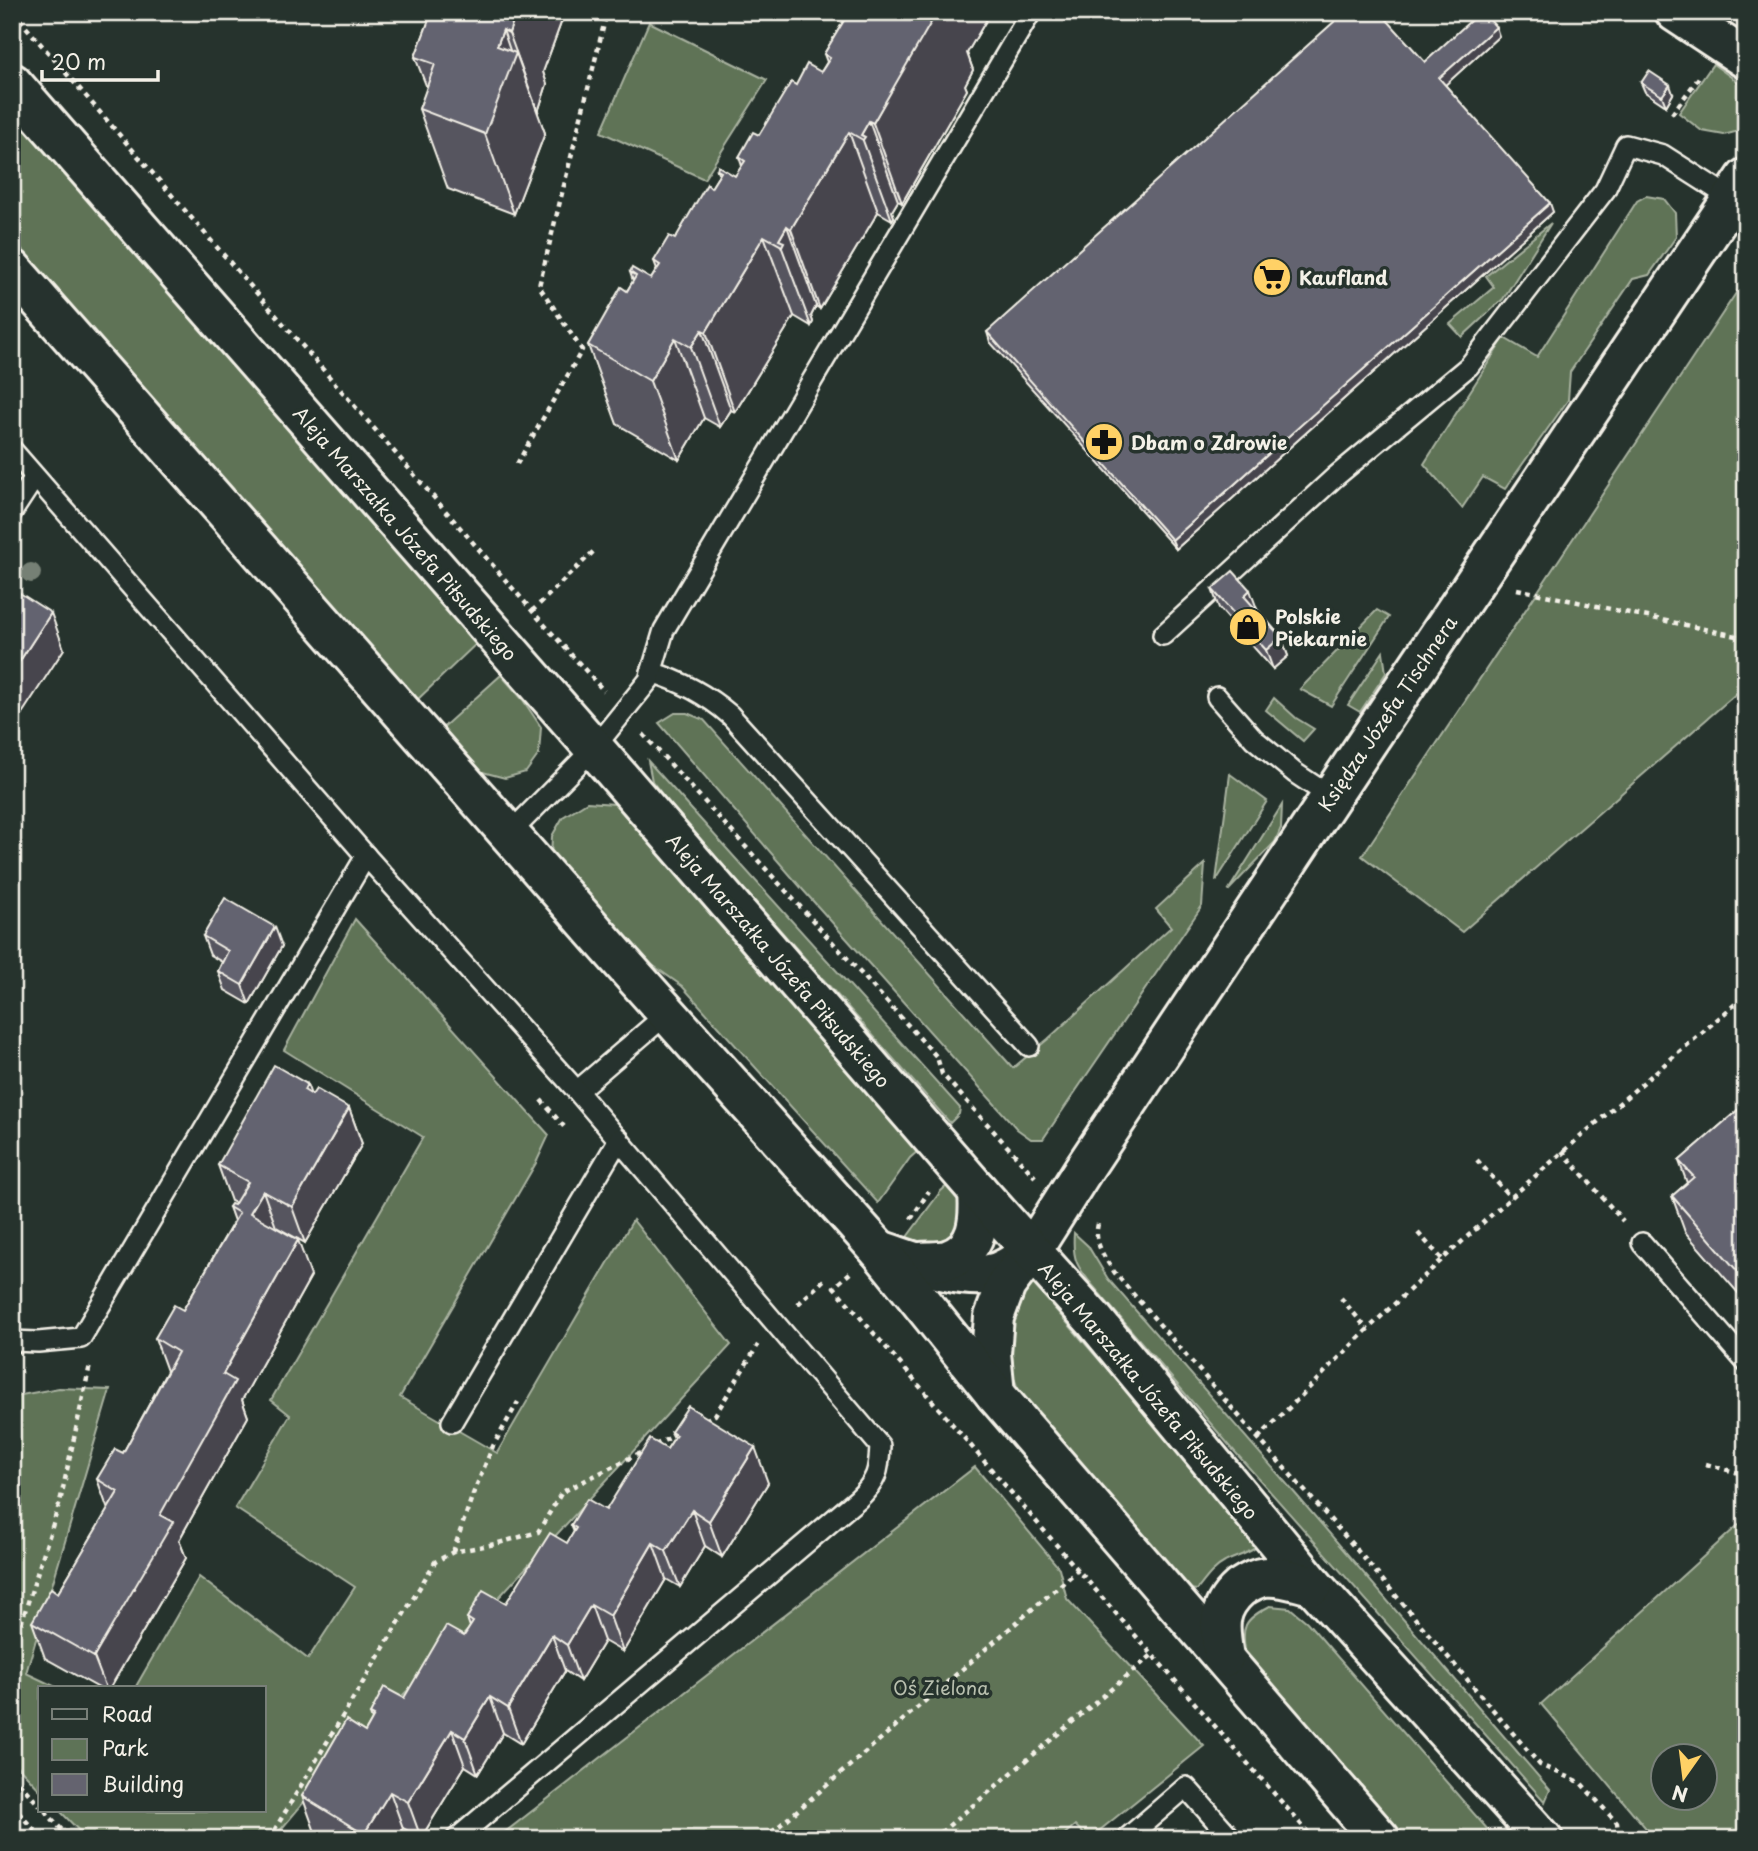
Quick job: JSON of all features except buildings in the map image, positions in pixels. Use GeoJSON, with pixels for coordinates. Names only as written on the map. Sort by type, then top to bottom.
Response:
{"type":"FeatureCollection","features":[{"type":"Feature","properties":{"kind":"main road"},"geometry":{"type":"LineString","coordinates":[[1675,12],[1746,60]]}},
{"type":"Feature","properties":{"kind":"main road","name":"Aleja Marszałka Józefa Piłsudskiego"},"geometry":{"type":"LineString","coordinates":[[12,83],[1031,1252],[1094,1320],[1313,1585],[1543,1839]]}},
{"type":"Feature","properties":{"kind":"main road","name":"Księdza Józefa Tischnera"},"geometry":{"type":"LineString","coordinates":[[995,1394],[991,1353],[994,1317],[1006,1285],[1031,1252],[1331,797],[1739,188]]}},
{"type":"Feature","properties":{"kind":"main road"},"geometry":{"type":"LineString","coordinates":[[12,269],[879,1250],[995,1394],[1380,1839]]}},
{"type":"Feature","properties":{"kind":"main road"},"geometry":{"type":"LineString","coordinates":[[917,1262],[946,1260],[962,1252],[972,1239],[978,1228],[980,1212],[967,1178]]}},
{"type":"Feature","properties":{"kind":"main road"},"geometry":{"type":"LineString","coordinates":[[879,1250],[967,1275],[989,1275],[1007,1268],[1031,1252]]}},
{"type":"Feature","properties":{"kind":"main road"},"geometry":{"type":"LineString","coordinates":[[1224,1657],[1220,1633],[1222,1613],[1230,1598],[1245,1585],[1264,1577],[1313,1585]]}},
{"type":"Feature","properties":{"kind":"lane"},"geometry":{"type":"LineString","coordinates":[[509,834],[594,748],[649,680],[664,630],[1031,12]]}},
{"type":"Feature","properties":{"kind":"lane"},"geometry":{"type":"LineString","coordinates":[[1163,635],[1335,477],[1469,366],[1605,190],[1626,145],[1663,155],[1739,188]]}},
{"type":"Feature","properties":{"kind":"lane"},"geometry":{"type":"LineString","coordinates":[[12,450],[366,856],[619,1139],[880,1446],[879,1466],[871,1487],[859,1499],[456,1839]]}},
{"type":"Feature","properties":{"kind":"lane"},"geometry":{"type":"LineString","coordinates":[[12,512],[35,477]]}},
{"type":"Feature","properties":{"kind":"lane"},"geometry":{"type":"LineString","coordinates":[[651,672],[695,690],[730,715],[1028,1046]]}},
{"type":"Feature","properties":{"kind":"lane"},"geometry":{"type":"LineString","coordinates":[[1217,696],[1254,739],[1295,773],[1331,797]]}},
{"type":"Feature","properties":{"kind":"lane"},"geometry":{"type":"LineString","coordinates":[[12,1341],[38,1342],[81,1338],[366,856]]}},
{"type":"Feature","properties":{"kind":"lane"},"geometry":{"type":"LineString","coordinates":[[577,1091],[668,1013]]}},
{"type":"Feature","properties":{"kind":"lane"},"geometry":{"type":"LineString","coordinates":[[452,1422],[619,1139]]}},
{"type":"Feature","properties":{"kind":"lane"},"geometry":{"type":"LineString","coordinates":[[1642,1243],[1746,1362]]}},
{"type":"Feature","properties":{"kind":"lane"},"geometry":{"type":"LineString","coordinates":[[1126,1839],[1186,1787],[1232,1839]]}},
{"type":"Feature","properties":{"kind":"path"},"geometry":{"type":"LineString","coordinates":[[13,12],[532,611],[937,1057],[942,1074],[1101,1251],[1115,1273],[1540,1765],[1580,1782],[1617,1823],[1619,1839]]}},
{"type":"Feature","properties":{"kind":"path"},"geometry":{"type":"LineString","coordinates":[[582,350],[539,286],[607,12]]}},
{"type":"Feature","properties":{"kind":"path"},"geometry":{"type":"LineString","coordinates":[[1672,114],[1703,72]]}},
{"type":"Feature","properties":{"kind":"path"},"geometry":{"type":"LineString","coordinates":[[582,350],[592,350]]}},
{"type":"Feature","properties":{"kind":"path"},"geometry":{"type":"LineString","coordinates":[[517,464],[582,350]]}},
{"type":"Feature","properties":{"kind":"path"},"geometry":{"type":"LineString","coordinates":[[532,611],[594,551]]}},
{"type":"Feature","properties":{"kind":"path"},"geometry":{"type":"LineString","coordinates":[[1517,589],[1746,638]]}},
{"type":"Feature","properties":{"kind":"path"},"geometry":{"type":"LineString","coordinates":[[1258,1438],[1368,1330],[1562,1151],[1746,995]]}},
{"type":"Feature","properties":{"kind":"path"},"geometry":{"type":"LineString","coordinates":[[540,1099],[601,1169]]}},
{"type":"Feature","properties":{"kind":"path"},"geometry":{"type":"LineString","coordinates":[[998,1136],[980,1144],[967,1178],[932,1186],[905,1228],[834,1287],[1314,1839]]}},
{"type":"Feature","properties":{"kind":"path"},"geometry":{"type":"LineString","coordinates":[[1562,1151],[1642,1243]]}},
{"type":"Feature","properties":{"kind":"path"},"geometry":{"type":"LineString","coordinates":[[1477,1160],[1511,1198]]}},
{"type":"Feature","properties":{"kind":"path"},"geometry":{"type":"LineString","coordinates":[[1101,1251],[1096,1234],[1102,1217]]}},
{"type":"Feature","properties":{"kind":"path"},"geometry":{"type":"LineString","coordinates":[[1418,1233],[1443,1260]]}},
{"type":"Feature","properties":{"kind":"path"},"geometry":{"type":"LineString","coordinates":[[1341,1298],[1368,1330]]}},
{"type":"Feature","properties":{"kind":"path"},"geometry":{"type":"LineString","coordinates":[[12,1652],[60,1502],[93,1351],[81,1338]]}},
{"type":"Feature","properties":{"kind":"path"},"geometry":{"type":"LineString","coordinates":[[453,1552],[493,1446],[518,1402]]}},
{"type":"Feature","properties":{"kind":"path"},"geometry":{"type":"LineString","coordinates":[[703,1421],[715,1416]]}},
{"type":"Feature","properties":{"kind":"path"},"geometry":{"type":"LineString","coordinates":[[269,1839],[435,1562],[453,1552],[538,1532],[562,1492],[680,1433]]}},
{"type":"Feature","properties":{"kind":"path"},"geometry":{"type":"LineString","coordinates":[[1706,1464],[1746,1475]]}},
{"type":"Feature","properties":{"kind":"path"},"geometry":{"type":"LineString","coordinates":[[764,1839],[1078,1570]]}},
{"type":"Feature","properties":{"kind":"path"},"geometry":{"type":"LineString","coordinates":[[933,1839],[1152,1655]]}},
{"type":"Feature","properties":{"kind":"path"},"geometry":{"type":"LineString","coordinates":[[12,1774],[38,1803]]}},
{"type":"Feature","properties":{"kind":"path"},"geometry":{"type":"LineString","coordinates":[[12,1805],[42,1839]]}},
{"type":"Feature","properties":{"kind":"path"},"geometry":{"type":"LineString","coordinates":[[46,1812],[70,1839]]}},
{"type":"Feature","properties":{"kind":"green space"},"geometry":{"type":"Polygon","coordinates":[[[649,22],[767,80],[704,179],[601,132],[649,22]]]}},
{"type":"Feature","properties":{"kind":"green space"},"geometry":{"type":"Polygon","coordinates":[[[1713,64],[1742,85],[1746,96],[1746,129],[1724,135],[1702,131],[1679,113],[1713,64]]]}},
{"type":"Feature","properties":{"kind":"green space"},"geometry":{"type":"Polygon","coordinates":[[[12,112],[477,643],[416,701],[12,238],[12,112]]]}},
{"type":"Feature","properties":{"kind":"green space"},"geometry":{"type":"Polygon","coordinates":[[[1646,196],[1664,199],[1675,213],[1676,237],[1649,275],[1633,279],[1570,372],[1568,400],[1505,489],[1483,477],[1462,508],[1424,464],[1504,338],[1537,357],[1637,201],[1646,196]]]}},
{"type":"Feature","properties":{"kind":"green space"},"geometry":{"type":"Polygon","coordinates":[[[1551,223],[1503,299],[1462,337],[1450,324],[1494,287],[1486,276],[1551,223]]]}},
{"type":"Feature","properties":{"kind":"green space"},"geometry":{"type":"Polygon","coordinates":[[[1746,278],[1746,685],[1462,932],[1362,856],[1746,278]]]}},
{"type":"Feature","properties":{"kind":"green space"},"geometry":{"type":"Polygon","coordinates":[[[1377,610],[1389,617],[1331,706],[1300,689],[1377,610]]]}},
{"type":"Feature","properties":{"kind":"green space"},"geometry":{"type":"Polygon","coordinates":[[[1383,652],[1386,673],[1360,712],[1348,705],[1383,652]]]}},
{"type":"Feature","properties":{"kind":"green space"},"geometry":{"type":"Polygon","coordinates":[[[501,675],[523,700],[541,727],[539,754],[526,772],[505,778],[479,771],[440,730],[501,675]]]}},
{"type":"Feature","properties":{"kind":"green space"},"geometry":{"type":"Polygon","coordinates":[[[1274,698],[1296,718],[1314,729],[1303,741],[1266,710],[1274,698]]]}},
{"type":"Feature","properties":{"kind":"green space"},"geometry":{"type":"Polygon","coordinates":[[[675,713],[687,713],[704,720],[1013,1068],[1171,927],[1156,909],[1205,864],[1202,906],[1043,1139],[1031,1139],[1017,1129],[803,890],[659,723],[675,713]]]}},
{"type":"Feature","properties":{"kind":"green space"},"geometry":{"type":"Polygon","coordinates":[[[648,761],[960,1108],[959,1114],[950,1123],[671,806],[652,781],[648,761]]]}},
{"type":"Feature","properties":{"kind":"green space"},"geometry":{"type":"Polygon","coordinates":[[[1230,774],[1267,801],[1216,881],[1230,774]]]}},
{"type":"Feature","properties":{"kind":"green space"},"geometry":{"type":"Polygon","coordinates":[[[587,802],[615,804],[918,1151],[878,1203],[682,986],[614,938],[551,860],[552,836],[563,817],[587,802]]]}},
{"type":"Feature","properties":{"kind":"green space"},"geometry":{"type":"Polygon","coordinates":[[[1282,805],[1281,828],[1275,842],[1228,891],[1282,805]]]}},
{"type":"Feature","properties":{"kind":"green space"},"geometry":{"type":"Polygon","coordinates":[[[355,919],[549,1135],[536,1163],[400,1397],[497,1453],[633,1220],[731,1345],[478,1620],[346,1752],[273,1839],[87,1839],[61,1812],[266,1812],[266,1686],[136,1686],[199,1577],[308,1659],[355,1587],[235,1508],[290,1415],[271,1400],[423,1137],[284,1050],[355,919]]]}},
{"type":"Feature","properties":{"kind":"green space"},"geometry":{"type":"Polygon","coordinates":[[[948,1185],[963,1204],[957,1241],[920,1247],[907,1237],[948,1185]]]}},
{"type":"Feature","properties":{"kind":"green space"},"geometry":{"type":"Polygon","coordinates":[[[1074,1233],[1088,1246],[1108,1279],[1550,1790],[1545,1802],[1235,1452],[1088,1280],[1075,1257],[1074,1233]]]}},
{"type":"Feature","properties":{"kind":"green space"},"geometry":{"type":"Polygon","coordinates":[[[1025,1275],[1259,1544],[1253,1550],[1221,1565],[1197,1590],[1189,1589],[1020,1394],[1007,1359],[1011,1300],[1025,1275]]]}},
{"type":"Feature","properties":{"kind":"green space"},"geometry":{"type":"Polygon","coordinates":[[[59,1388],[110,1390],[26,1673],[54,1686],[38,1686],[38,1788],[12,1760],[12,1394],[16,1396],[59,1388]]]}},
{"type":"Feature","properties":{"kind":"green space","name":"Oś Zielona"},"geometry":{"type":"Polygon","coordinates":[[[975,1467],[1059,1568],[1067,1599],[1204,1746],[1089,1839],[1075,1825],[1059,1839],[496,1839],[975,1467]]]}},
{"type":"Feature","properties":{"kind":"green space"},"geometry":{"type":"Polygon","coordinates":[[[1746,1518],[1746,1839],[1655,1839],[1541,1704],[1746,1518]]]}},
{"type":"Feature","properties":{"kind":"green space"},"geometry":{"type":"Polygon","coordinates":[[[1270,1606],[1290,1608],[1307,1622],[1496,1839],[1408,1839],[1246,1656],[1246,1625],[1270,1606]]]}},
{"type":"Feature","properties":{"kind":"place","name":"Kaufland"},"geometry":{"type":"Point","coordinates":[1272,277]}},
{"type":"Feature","properties":{"kind":"place","name":"Dbam o Zdrowie"},"geometry":{"type":"Point","coordinates":[1104,442]}},
{"type":"Feature","properties":{"kind":"place","name":"Polskie Piekarnie"},"geometry":{"type":"Point","coordinates":[1248,627]}}]}
